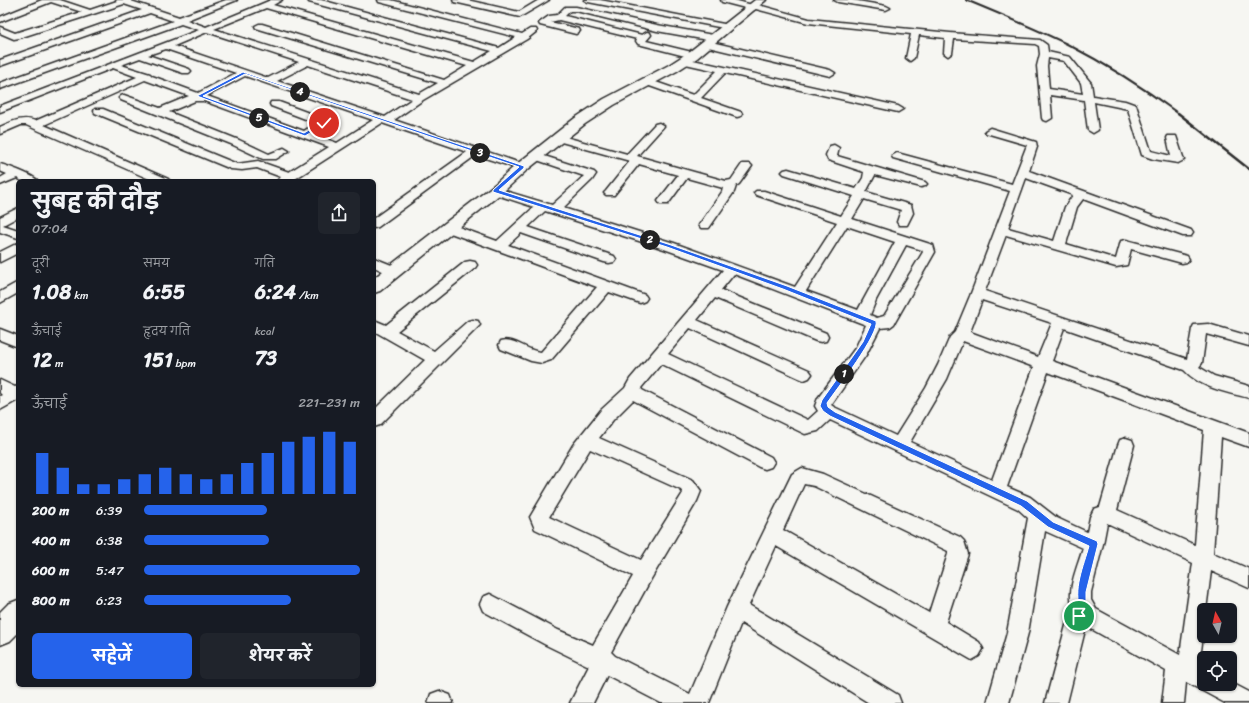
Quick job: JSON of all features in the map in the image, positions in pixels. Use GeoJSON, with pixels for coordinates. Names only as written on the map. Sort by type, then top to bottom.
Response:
{"type":"FeatureCollection","features":[{"type":"Feature","properties":{"kind":"main road"},"geometry":{"type":"LineString","coordinates":[[376,285],[580,121],[603,106],[688,58],[729,27],[756,4]]}},
{"type":"Feature","properties":{"kind":"main road"},"geometry":{"type":"LineString","coordinates":[[0,631],[16,616]]}},
{"type":"Feature","properties":{"kind":"street"},"geometry":{"type":"LineString","coordinates":[[0,20],[51,0],[90,12]]}},
{"type":"Feature","properties":{"kind":"street"},"geometry":{"type":"LineString","coordinates":[[0,42],[124,0],[205,30],[420,98]]}},
{"type":"Feature","properties":{"kind":"street"},"geometry":{"type":"LineString","coordinates":[[0,109],[99,70],[167,46],[278,0]]}},
{"type":"Feature","properties":{"kind":"street"},"geometry":{"type":"LineString","coordinates":[[312,0],[501,51]]}},
{"type":"Feature","properties":{"kind":"street"},"geometry":{"type":"LineString","coordinates":[[382,0],[524,37]]}},
{"type":"Feature","properties":{"kind":"street"},"geometry":{"type":"LineString","coordinates":[[458,0],[519,15],[544,1]]}},
{"type":"Feature","properties":{"kind":"street"},"geometry":{"type":"LineString","coordinates":[[534,0],[544,1]]}},
{"type":"Feature","properties":{"kind":"street"},"geometry":{"type":"LineString","coordinates":[[588,0],[729,27]]}},
{"type":"Feature","properties":{"kind":"street"},"geometry":{"type":"LineString","coordinates":[[725,0],[756,4],[808,21],[950,36],[1034,41],[1043,45],[1044,54],[1042,66],[1047,118]]}},
{"type":"Feature","properties":{"kind":"street"},"geometry":{"type":"LineString","coordinates":[[838,0],[886,8]]}},
{"type":"Feature","properties":{"kind":"street"},"geometry":{"type":"LineString","coordinates":[[0,86],[180,20],[226,1],[251,11]]}},
{"type":"Feature","properties":{"kind":"street"},"geometry":{"type":"LineString","coordinates":[[334,49],[429,3]]}},
{"type":"Feature","properties":{"kind":"street"},"geometry":{"type":"LineString","coordinates":[[265,5],[476,66]]}},
{"type":"Feature","properties":{"kind":"street"},"geometry":{"type":"LineString","coordinates":[[8,8],[23,11]]}},
{"type":"Feature","properties":{"kind":"street"},"geometry":{"type":"LineString","coordinates":[[561,18],[560,14],[563,12],[568,9],[576,9],[710,41],[830,73]]}},
{"type":"Feature","properties":{"kind":"street"},"geometry":{"type":"LineString","coordinates":[[0,63],[150,10]]}},
{"type":"Feature","properties":{"kind":"street"},"geometry":{"type":"LineString","coordinates":[[164,15],[177,10]]}},
{"type":"Feature","properties":{"kind":"street"},"geometry":{"type":"LineString","coordinates":[[584,33],[543,23],[552,18],[561,18],[642,40],[722,70],[898,109]]}},
{"type":"Feature","properties":{"kind":"street"},"geometry":{"type":"LineString","coordinates":[[258,26],[446,83]]}},
{"type":"Feature","properties":{"kind":"street"},"geometry":{"type":"LineString","coordinates":[[627,44],[642,40],[657,28]]}},
{"type":"Feature","properties":{"kind":"street"},"geometry":{"type":"LineString","coordinates":[[0,30],[99,70]]}},
{"type":"Feature","properties":{"kind":"street"},"geometry":{"type":"LineString","coordinates":[[99,111],[235,167],[258,164],[287,179],[533,31]]}},
{"type":"Feature","properties":{"kind":"street"},"geometry":{"type":"LineString","coordinates":[[910,58],[916,32]]}},
{"type":"Feature","properties":{"kind":"street"},"geometry":{"type":"LineString","coordinates":[[948,53],[950,36]]}},
{"type":"Feature","properties":{"kind":"street"},"geometry":{"type":"LineString","coordinates":[[167,46],[522,167]]}},
{"type":"Feature","properties":{"kind":"street"},"geometry":{"type":"LineString","coordinates":[[1044,54],[1067,59],[1086,83],[1093,130]]}},
{"type":"Feature","properties":{"kind":"street"},"geometry":{"type":"LineString","coordinates":[[140,55],[186,71]]}},
{"type":"Feature","properties":{"kind":"street"},"geometry":{"type":"LineString","coordinates":[[269,81],[307,62]]}},
{"type":"Feature","properties":{"kind":"street"},"geometry":{"type":"LineString","coordinates":[[113,65],[147,76],[338,147]]}},
{"type":"Feature","properties":{"kind":"street"},"geometry":{"type":"LineString","coordinates":[[694,99],[722,70]]}},
{"type":"Feature","properties":{"kind":"street"},"geometry":{"type":"LineString","coordinates":[[134,125],[200,96],[245,72]]}},
{"type":"Feature","properties":{"kind":"street"},"geometry":{"type":"LineString","coordinates":[[35,125],[147,76]]}},
{"type":"Feature","properties":{"kind":"street"},"geometry":{"type":"LineString","coordinates":[[647,82],[737,114]]}},
{"type":"Feature","properties":{"kind":"street"},"geometry":{"type":"LineString","coordinates":[[1044,91],[1125,104],[1132,107],[1145,151],[1149,155],[1178,160],[1172,138]]}},
{"type":"Feature","properties":{"kind":"street"},"geometry":{"type":"LineString","coordinates":[[124,98],[235,142],[267,157],[272,157],[284,151]]}},
{"type":"Feature","properties":{"kind":"street"},"geometry":{"type":"LineString","coordinates":[[275,104],[324,122],[305,135]]}},
{"type":"Feature","properties":{"kind":"street"},"geometry":{"type":"LineString","coordinates":[[0,131],[24,121],[159,179]]}},
{"type":"Feature","properties":{"kind":"street"},"geometry":{"type":"LineString","coordinates":[[610,193],[658,126]]}},
{"type":"Feature","properties":{"kind":"street"},"geometry":{"type":"LineString","coordinates":[[899,445],[939,380],[952,355],[958,337],[961,335],[1002,230],[1032,144],[990,131]]}},
{"type":"Feature","properties":{"kind":"street"},"geometry":{"type":"LineString","coordinates":[[558,138],[730,185]]}},
{"type":"Feature","properties":{"kind":"street"},"geometry":{"type":"LineString","coordinates":[[834,148],[831,155],[832,158],[921,184]]}},
{"type":"Feature","properties":{"kind":"street"},"geometry":{"type":"LineString","coordinates":[[376,223],[475,151]]}},
{"type":"Feature","properties":{"kind":"street"},"geometry":{"type":"LineString","coordinates":[[499,246],[519,228],[549,208],[590,175],[585,172],[535,156]]}},
{"type":"Feature","properties":{"kind":"street"},"geometry":{"type":"LineString","coordinates":[[897,156],[1016,189]]}},
{"type":"Feature","properties":{"kind":"street"},"geometry":{"type":"LineString","coordinates":[[705,225],[728,192],[730,185],[735,182],[746,166]]}},
{"type":"Feature","properties":{"kind":"street"},"geometry":{"type":"LineString","coordinates":[[0,167],[28,179]]}},
{"type":"Feature","properties":{"kind":"street"},"geometry":{"type":"LineString","coordinates":[[798,292],[859,198],[859,194],[871,174],[869,170]]}},
{"type":"Feature","properties":{"kind":"street"},"geometry":{"type":"LineString","coordinates":[[788,172],[907,208],[903,222]]}},
{"type":"Feature","properties":{"kind":"street"},"geometry":{"type":"LineString","coordinates":[[664,201],[685,173]]}},
{"type":"Feature","properties":{"kind":"street"},"geometry":{"type":"LineString","coordinates":[[1022,173],[1081,193],[1187,233]]}},
{"type":"Feature","properties":{"kind":"street"},"geometry":{"type":"LineString","coordinates":[[0,182],[18,174]]}},
{"type":"Feature","properties":{"kind":"street"},"geometry":{"type":"LineString","coordinates":[[495,191],[669,246],[798,292],[868,320],[886,323],[890,320],[929,252],[927,247],[760,194]]}},
{"type":"Feature","properties":{"kind":"street"},"geometry":{"type":"LineString","coordinates":[[1059,246],[1071,207],[1081,193]]}},
{"type":"Feature","properties":{"kind":"street"},"geometry":{"type":"LineString","coordinates":[[0,222],[16,213]]}},
{"type":"Feature","properties":{"kind":"street"},"geometry":{"type":"LineString","coordinates":[[0,228],[16,233]]}},
{"type":"Feature","properties":{"kind":"street"},"geometry":{"type":"LineString","coordinates":[[449,228],[640,298]]}},
{"type":"Feature","properties":{"kind":"street"},"geometry":{"type":"LineString","coordinates":[[519,228],[609,259]]}},
{"type":"Feature","properties":{"kind":"street"},"geometry":{"type":"LineString","coordinates":[[1002,230],[1116,264],[1122,262],[1126,244],[1182,259]]}},
{"type":"Feature","properties":{"kind":"street"},"geometry":{"type":"LineString","coordinates":[[903,239],[869,300],[868,320],[874,326],[865,343],[824,402],[823,406],[828,412],[1024,503],[1050,524],[1094,544]]}},
{"type":"Feature","properties":{"kind":"street"},"geometry":{"type":"LineString","coordinates":[[0,258],[16,248]]}},
{"type":"Feature","properties":{"kind":"street"},"geometry":{"type":"LineString","coordinates":[[376,263],[394,271]]}},
{"type":"Feature","properties":{"kind":"street"},"geometry":{"type":"LineString","coordinates":[[436,359],[380,329],[470,264]]}},
{"type":"Feature","properties":{"kind":"street"},"geometry":{"type":"LineString","coordinates":[[643,574],[635,567],[559,532],[540,520],[540,512],[587,440],[607,415],[633,390],[636,383],[732,268]]}},
{"type":"Feature","properties":{"kind":"street"},"geometry":{"type":"LineString","coordinates":[[506,345],[538,358],[546,356],[606,286]]}},
{"type":"Feature","properties":{"kind":"street"},"geometry":{"type":"LineString","coordinates":[[0,298],[16,287]]}},
{"type":"Feature","properties":{"kind":"street"},"geometry":{"type":"LineString","coordinates":[[712,291],[821,337]]}},
{"type":"Feature","properties":{"kind":"street"},"geometry":{"type":"LineString","coordinates":[[977,296],[987,295],[1189,366],[1193,372],[1205,379],[1249,392]]}},
{"type":"Feature","properties":{"kind":"street"},"geometry":{"type":"LineString","coordinates":[[687,321],[804,374]]}},
{"type":"Feature","properties":{"kind":"street"},"geometry":{"type":"LineString","coordinates":[[997,491],[1032,397],[1042,365],[1060,321]]}},
{"type":"Feature","properties":{"kind":"street"},"geometry":{"type":"LineString","coordinates":[[376,418],[473,325]]}},
{"type":"Feature","properties":{"kind":"street"},"geometry":{"type":"LineString","coordinates":[[1189,366],[1192,366],[1194,363],[1199,329],[1208,329],[1249,341]]}},
{"type":"Feature","properties":{"kind":"street"},"geometry":{"type":"LineString","coordinates":[[961,335],[1249,440]]}},
{"type":"Feature","properties":{"kind":"street"},"geometry":{"type":"LineString","coordinates":[[658,356],[805,426],[812,426],[828,412]]}},
{"type":"Feature","properties":{"kind":"street"},"geometry":{"type":"LineString","coordinates":[[0,386],[16,393]]}},
{"type":"Feature","properties":{"kind":"street"},"geometry":{"type":"LineString","coordinates":[[633,390],[636,394],[685,421],[765,462]]}},
{"type":"Feature","properties":{"kind":"street"},"geometry":{"type":"LineString","coordinates":[[0,404],[16,393]]}},
{"type":"Feature","properties":{"kind":"street"},"geometry":{"type":"LineString","coordinates":[[1173,703],[1190,672],[1203,558],[1213,426]]}},
{"type":"Feature","properties":{"kind":"street"},"geometry":{"type":"LineString","coordinates":[[587,440],[686,485],[692,491],[643,574],[640,582],[602,648],[600,654],[603,661]]}},
{"type":"Feature","properties":{"kind":"street"},"geometry":{"type":"LineString","coordinates":[[1107,514],[1126,445]]}},
{"type":"Feature","properties":{"kind":"street"},"geometry":{"type":"LineString","coordinates":[[698,703],[737,609],[798,479],[802,476],[817,479],[953,542],[957,547],[958,554],[934,627]]}},
{"type":"Feature","properties":{"kind":"street"},"geometry":{"type":"LineString","coordinates":[[998,703],[1015,650],[1024,606],[1038,514]]}},
{"type":"Feature","properties":{"kind":"street"},"geometry":{"type":"LineString","coordinates":[[1190,672],[1095,620],[1086,612],[1082,602],[1082,592],[1094,544],[1098,517],[1100,515],[1107,514],[1249,578]]}},
{"type":"Feature","properties":{"kind":"street"},"geometry":{"type":"LineString","coordinates":[[772,534],[972,649]]}},
{"type":"Feature","properties":{"kind":"street"},"geometry":{"type":"LineString","coordinates":[[490,604],[551,637],[603,661],[684,703]]}},
{"type":"Feature","properties":{"kind":"street"},"geometry":{"type":"LineString","coordinates":[[737,609],[890,703]]}},
{"type":"Feature","properties":{"kind":"street"},"geometry":{"type":"LineString","coordinates":[[1056,703],[1077,622],[1079,616],[1086,612]]}},
{"type":"Feature","properties":{"kind":"street"},"geometry":{"type":"LineString","coordinates":[[581,703],[603,661]]}},
{"type":"Feature","properties":{"kind":"street"},"geometry":{"type":"LineString","coordinates":[[1224,691],[1241,701]]}},
{"type":"Feature","properties":{"kind":"railway"},"geometry":{"type":"LineString","coordinates":[[966,0],[1042,32],[1082,52],[1124,77],[1179,114]]}},
{"type":"Feature","properties":{"kind":"railway"},"geometry":{"type":"LineString","coordinates":[[1178,113],[1249,169]]}},
{"type":"Feature","properties":{"kind":"route"},"geometry":{"type":"LineString","coordinates":[[324,123],[305,135],[199,96],[245,72],[522,167],[495,191],[575,215],[669,246],[870,320],[874,323],[874,326],[865,343],[824,402],[823,406],[825,409],[832,414],[1024,503],[1050,524],[1094,544],[1082,592],[1082,602],[1086,612],[1079,616]]}}]}
